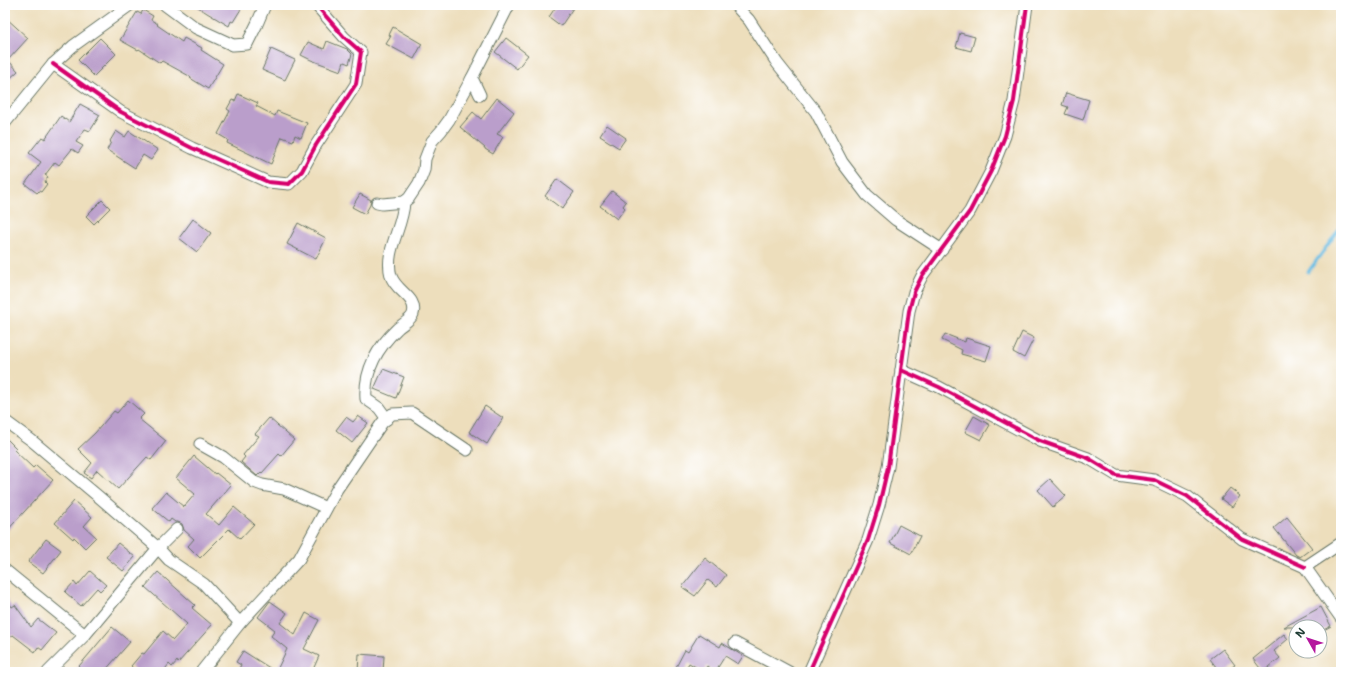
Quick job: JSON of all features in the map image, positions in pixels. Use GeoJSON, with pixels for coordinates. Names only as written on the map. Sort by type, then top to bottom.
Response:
{"type":"FeatureCollection","features":[{"type":"Feature","properties":{"kind":"street"},"geometry":{"type":"LineString","coordinates":[[5,123],[53,64],[73,46],[130,5]]}},
{"type":"Feature","properties":{"kind":"street"},"geometry":{"type":"LineString","coordinates":[[165,5],[196,28],[233,45],[247,44],[265,5]]}},
{"type":"Feature","properties":{"kind":"street"},"geometry":{"type":"LineString","coordinates":[[53,64],[121,112],[192,148],[268,182],[289,184],[302,171],[316,145],[356,84],[361,52],[344,37],[318,6],[315,5]]}},
{"type":"Feature","properties":{"kind":"street"},"geometry":{"type":"LineString","coordinates":[[377,203],[404,202],[409,198],[419,183],[424,170],[425,159],[432,141],[442,131],[449,120],[510,5]]}},
{"type":"Feature","properties":{"kind":"street"},"geometry":{"type":"LineString","coordinates":[[735,5],[749,20],[777,63],[816,112],[842,162],[867,195],[896,220],[942,250]]}},
{"type":"Feature","properties":{"kind":"street"},"geometry":{"type":"LineString","coordinates":[[809,672],[868,540],[879,505],[888,467],[909,311],[914,292],[922,276],[970,211],[991,171],[1005,136],[1014,101],[1027,5]]}},
{"type":"Feature","properties":{"kind":"street"},"geometry":{"type":"LineString","coordinates":[[472,78],[480,96]]}},
{"type":"Feature","properties":{"kind":"street"},"geometry":{"type":"LineString","coordinates":[[387,419],[379,408],[366,399],[366,379],[382,345],[412,316],[414,309],[411,300],[397,287],[391,276],[389,253],[401,222],[404,202]]}},
{"type":"Feature","properties":{"kind":"street"},"geometry":{"type":"LineString","coordinates":[[901,370],[939,388],[1040,441],[1088,458],[1116,476],[1154,480],[1187,496],[1242,538],[1305,568],[1341,618]]}},
{"type":"Feature","properties":{"kind":"street"},"geometry":{"type":"LineString","coordinates":[[201,672],[240,623],[299,559],[337,489],[382,423],[392,414],[412,412],[467,450]]}},
{"type":"Feature","properties":{"kind":"street"},"geometry":{"type":"LineString","coordinates":[[5,421],[31,440],[158,548],[169,560],[204,584],[240,623]]}},
{"type":"Feature","properties":{"kind":"street"},"geometry":{"type":"LineString","coordinates":[[200,444],[222,457],[254,482],[284,489],[326,508]]}},
{"type":"Feature","properties":{"kind":"street"},"geometry":{"type":"LineString","coordinates":[[48,672],[85,635],[158,548],[177,529]]}},
{"type":"Feature","properties":{"kind":"street"},"geometry":{"type":"LineString","coordinates":[[1305,568],[1341,543]]}},
{"type":"Feature","properties":{"kind":"street"},"geometry":{"type":"LineString","coordinates":[[5,570],[85,635]]}},
{"type":"Feature","properties":{"kind":"street"},"geometry":{"type":"LineString","coordinates":[[735,643],[789,672]]}},
{"type":"Feature","properties":{"kind":"building"},"geometry":{"type":"Polygon","coordinates":[[[195,5],[234,5],[241,9],[233,22],[231,21],[229,26],[195,5]]]}},
{"type":"Feature","properties":{"kind":"building"},"geometry":{"type":"Polygon","coordinates":[[[557,5],[575,5],[561,26],[549,17],[557,5]]]}},
{"type":"Feature","properties":{"kind":"building"},"geometry":{"type":"Polygon","coordinates":[[[143,10],[153,16],[151,20],[158,24],[157,25],[182,42],[184,38],[202,48],[201,50],[223,64],[208,89],[190,78],[191,77],[162,61],[160,63],[139,49],[138,50],[120,40],[137,12],[141,14],[143,10]]]}},
{"type":"Feature","properties":{"kind":"building"},"geometry":{"type":"Polygon","coordinates":[[[5,17],[28,38],[8,60],[18,71],[5,83],[5,17]]]}},
{"type":"Feature","properties":{"kind":"building"},"geometry":{"type":"Polygon","coordinates":[[[393,27],[422,44],[414,59],[386,44],[391,36],[389,35],[393,27]]]}},
{"type":"Feature","properties":{"kind":"building"},"geometry":{"type":"Polygon","coordinates":[[[960,33],[975,37],[971,51],[956,47],[960,33]]]}},
{"type":"Feature","properties":{"kind":"building"},"geometry":{"type":"Polygon","coordinates":[[[100,38],[116,54],[94,76],[78,60],[100,38]]]}},
{"type":"Feature","properties":{"kind":"building"},"geometry":{"type":"Polygon","coordinates":[[[506,38],[528,55],[517,69],[495,52],[506,38]]]}},
{"type":"Feature","properties":{"kind":"building"},"geometry":{"type":"Polygon","coordinates":[[[327,41],[347,49],[352,54],[349,64],[344,62],[341,71],[301,55],[308,42],[324,49],[327,41]]]}},
{"type":"Feature","properties":{"kind":"building"},"geometry":{"type":"Polygon","coordinates":[[[271,49],[295,60],[285,80],[262,70],[271,49]]]}},
{"type":"Feature","properties":{"kind":"building"},"geometry":{"type":"Polygon","coordinates":[[[1066,93],[1089,100],[1083,120],[1065,114],[1068,107],[1062,105],[1066,93]]]}},
{"type":"Feature","properties":{"kind":"building"},"geometry":{"type":"Polygon","coordinates":[[[238,94],[258,103],[256,106],[275,116],[277,111],[307,123],[301,138],[295,135],[293,141],[282,137],[271,164],[227,143],[228,140],[218,134],[230,111],[227,109],[232,100],[235,101],[238,94]]]}},
{"type":"Feature","properties":{"kind":"building"},"geometry":{"type":"Polygon","coordinates":[[[497,98],[514,112],[497,134],[503,137],[493,154],[460,127],[473,112],[481,119],[497,98]]]}},
{"type":"Feature","properties":{"kind":"building"},"geometry":{"type":"Polygon","coordinates":[[[80,104],[100,115],[90,131],[85,129],[76,142],[83,146],[78,153],[72,149],[59,165],[55,162],[45,175],[48,177],[45,182],[47,184],[41,192],[39,191],[37,193],[25,184],[41,162],[29,153],[42,137],[45,139],[61,116],[69,122],[80,104]]]}},
{"type":"Feature","properties":{"kind":"building"},"geometry":{"type":"Polygon","coordinates":[[[607,125],[626,138],[619,148],[600,136],[607,125]]]}},
{"type":"Feature","properties":{"kind":"building"},"geometry":{"type":"Polygon","coordinates":[[[116,131],[125,137],[129,131],[158,150],[151,160],[143,155],[135,168],[107,150],[116,131]]]}},
{"type":"Feature","properties":{"kind":"building"},"geometry":{"type":"Polygon","coordinates":[[[557,179],[574,192],[562,209],[545,196],[557,179]]]}},
{"type":"Feature","properties":{"kind":"building"},"geometry":{"type":"Polygon","coordinates":[[[612,191],[626,202],[623,206],[625,208],[617,219],[600,206],[612,191]]]}},
{"type":"Feature","properties":{"kind":"building"},"geometry":{"type":"Polygon","coordinates":[[[360,194],[371,200],[365,214],[352,207],[360,194]]]}},
{"type":"Feature","properties":{"kind":"building"},"geometry":{"type":"Polygon","coordinates":[[[102,200],[110,208],[94,224],[86,216],[102,200]]]}},
{"type":"Feature","properties":{"kind":"building"},"geometry":{"type":"Polygon","coordinates":[[[193,219],[211,233],[197,252],[179,238],[193,219]]]}},
{"type":"Feature","properties":{"kind":"building"},"geometry":{"type":"Polygon","coordinates":[[[298,223],[326,238],[316,259],[287,244],[298,223]]]}},
{"type":"Feature","properties":{"kind":"building"},"geometry":{"type":"Polygon","coordinates":[[[1022,332],[1034,338],[1024,358],[1013,352],[1022,332]]]}},
{"type":"Feature","properties":{"kind":"building"},"geometry":{"type":"Polygon","coordinates":[[[945,334],[965,342],[966,338],[991,346],[986,361],[961,354],[962,350],[942,340],[945,334]]]}},
{"type":"Feature","properties":{"kind":"building"},"geometry":{"type":"Polygon","coordinates":[[[383,369],[404,377],[396,398],[374,389],[383,369]]]}},
{"type":"Feature","properties":{"kind":"building"},"geometry":{"type":"Polygon","coordinates":[[[128,400],[144,414],[139,419],[166,441],[151,460],[147,457],[118,489],[97,470],[91,478],[84,473],[92,463],[78,449],[95,433],[114,411],[117,413],[128,400]]]}},
{"type":"Feature","properties":{"kind":"building"},"geometry":{"type":"Polygon","coordinates":[[[485,406],[503,418],[487,444],[469,432],[485,406]]]}},
{"type":"Feature","properties":{"kind":"building"},"geometry":{"type":"Polygon","coordinates":[[[358,416],[368,423],[352,443],[336,430],[346,417],[353,422],[358,416]]]}},
{"type":"Feature","properties":{"kind":"building"},"geometry":{"type":"Polygon","coordinates":[[[974,416],[990,425],[981,440],[965,432],[974,416]]]}},
{"type":"Feature","properties":{"kind":"building"},"geometry":{"type":"Polygon","coordinates":[[[269,418],[294,440],[281,456],[279,454],[262,473],[261,472],[257,476],[241,462],[245,457],[243,455],[259,436],[255,434],[269,418]]]}},
{"type":"Feature","properties":{"kind":"building"},"geometry":{"type":"Polygon","coordinates":[[[5,437],[16,448],[14,450],[33,468],[36,465],[53,480],[5,533],[5,437]]]}},
{"type":"Feature","properties":{"kind":"building"},"geometry":{"type":"Polygon","coordinates":[[[194,456],[215,474],[216,473],[231,485],[206,514],[219,525],[234,507],[254,524],[240,539],[229,529],[200,558],[188,546],[194,539],[184,530],[182,524],[171,519],[169,522],[152,508],[166,492],[184,507],[195,494],[176,478],[194,456]]]}},
{"type":"Feature","properties":{"kind":"building"},"geometry":{"type":"Polygon","coordinates":[[[1050,479],[1066,496],[1053,507],[1038,490],[1050,479]]]}},
{"type":"Feature","properties":{"kind":"building"},"geometry":{"type":"Polygon","coordinates":[[[1230,488],[1240,496],[1232,507],[1221,499],[1230,488]]]}},
{"type":"Feature","properties":{"kind":"building"},"geometry":{"type":"Polygon","coordinates":[[[74,501],[92,517],[84,526],[96,537],[85,548],[74,537],[73,539],[55,523],[74,501]]]}},
{"type":"Feature","properties":{"kind":"building"},"geometry":{"type":"Polygon","coordinates":[[[1287,517],[1312,548],[1300,557],[1296,555],[1274,528],[1287,517]]]}},
{"type":"Feature","properties":{"kind":"building"},"geometry":{"type":"Polygon","coordinates":[[[899,525],[920,536],[911,554],[890,543],[899,525]]]}},
{"type":"Feature","properties":{"kind":"building"},"geometry":{"type":"Polygon","coordinates":[[[46,539],[61,550],[43,573],[28,562],[46,539]]]}},
{"type":"Feature","properties":{"kind":"building"},"geometry":{"type":"Polygon","coordinates":[[[118,543],[135,557],[123,571],[106,557],[118,543]]]}},
{"type":"Feature","properties":{"kind":"building"},"geometry":{"type":"Polygon","coordinates":[[[705,558],[726,575],[717,587],[708,580],[695,596],[682,587],[705,558]]]}},
{"type":"Feature","properties":{"kind":"building"},"geometry":{"type":"Polygon","coordinates":[[[90,571],[106,585],[100,591],[97,588],[81,606],[65,592],[74,582],[77,586],[90,571]]]}},
{"type":"Feature","properties":{"kind":"building"},"geometry":{"type":"Polygon","coordinates":[[[158,572],[195,605],[192,608],[212,625],[178,663],[177,661],[172,667],[169,664],[163,672],[137,672],[131,666],[142,653],[144,654],[163,631],[173,640],[187,624],[145,587],[158,572]]]}},
{"type":"Feature","properties":{"kind":"building"},"geometry":{"type":"Polygon","coordinates":[[[5,597],[12,607],[15,605],[31,627],[38,619],[56,633],[42,650],[38,647],[35,652],[13,635],[5,640],[5,597]]]}},
{"type":"Feature","properties":{"kind":"building"},"geometry":{"type":"Polygon","coordinates":[[[270,601],[287,613],[280,623],[295,635],[306,613],[319,620],[304,649],[319,656],[312,672],[276,672],[287,649],[271,636],[275,630],[258,617],[270,601]]]}},
{"type":"Feature","properties":{"kind":"building"},"geometry":{"type":"Polygon","coordinates":[[[1321,607],[1327,619],[1299,619],[1321,607]]]}},
{"type":"Feature","properties":{"kind":"building"},"geometry":{"type":"Polygon","coordinates":[[[1328,620],[1331,626],[1328,628],[1328,620]]]}},
{"type":"Feature","properties":{"kind":"building"},"geometry":{"type":"Polygon","coordinates":[[[112,627],[130,642],[104,672],[74,672],[112,627]]]}},
{"type":"Feature","properties":{"kind":"building"},"geometry":{"type":"Polygon","coordinates":[[[699,634],[720,647],[722,643],[743,656],[738,664],[725,656],[715,672],[707,666],[704,672],[689,663],[684,672],[675,669],[685,650],[688,652],[699,634]]]}},
{"type":"Feature","properties":{"kind":"building"},"geometry":{"type":"Polygon","coordinates":[[[1284,634],[1288,639],[1274,651],[1280,658],[1263,672],[1253,659],[1284,634]]]}},
{"type":"Feature","properties":{"kind":"building"},"geometry":{"type":"Polygon","coordinates":[[[1223,649],[1235,665],[1225,672],[1220,672],[1210,659],[1223,649]]]}},
{"type":"Feature","properties":{"kind":"building"},"geometry":{"type":"Polygon","coordinates":[[[243,651],[276,672],[237,672],[241,665],[236,662],[243,651]]]}},
{"type":"Feature","properties":{"kind":"building"},"geometry":{"type":"Polygon","coordinates":[[[359,654],[384,656],[383,672],[358,672],[359,654]]]}},
{"type":"Feature","properties":{"kind":"waterway"},"geometry":{"type":"LineString","coordinates":[[1308,272],[1341,227]]}},
{"type":"Feature","properties":{"kind":"cycle path"},"geometry":{"type":"LineString","coordinates":[[53,64],[121,112],[192,148],[268,182],[289,184],[302,171],[316,145],[356,84],[361,52],[344,37],[315,5]]}},
{"type":"Feature","properties":{"kind":"cycle path"},"geometry":{"type":"LineString","coordinates":[[809,672],[868,540],[879,505],[888,467],[909,311],[914,292],[922,276],[970,211],[991,171],[1005,136],[1014,101],[1027,5]]}},
{"type":"Feature","properties":{"kind":"cycle path"},"geometry":{"type":"LineString","coordinates":[[901,370],[939,387],[1040,441],[1088,458],[1116,475],[1154,480],[1187,496],[1242,539],[1305,567]]}}]}
